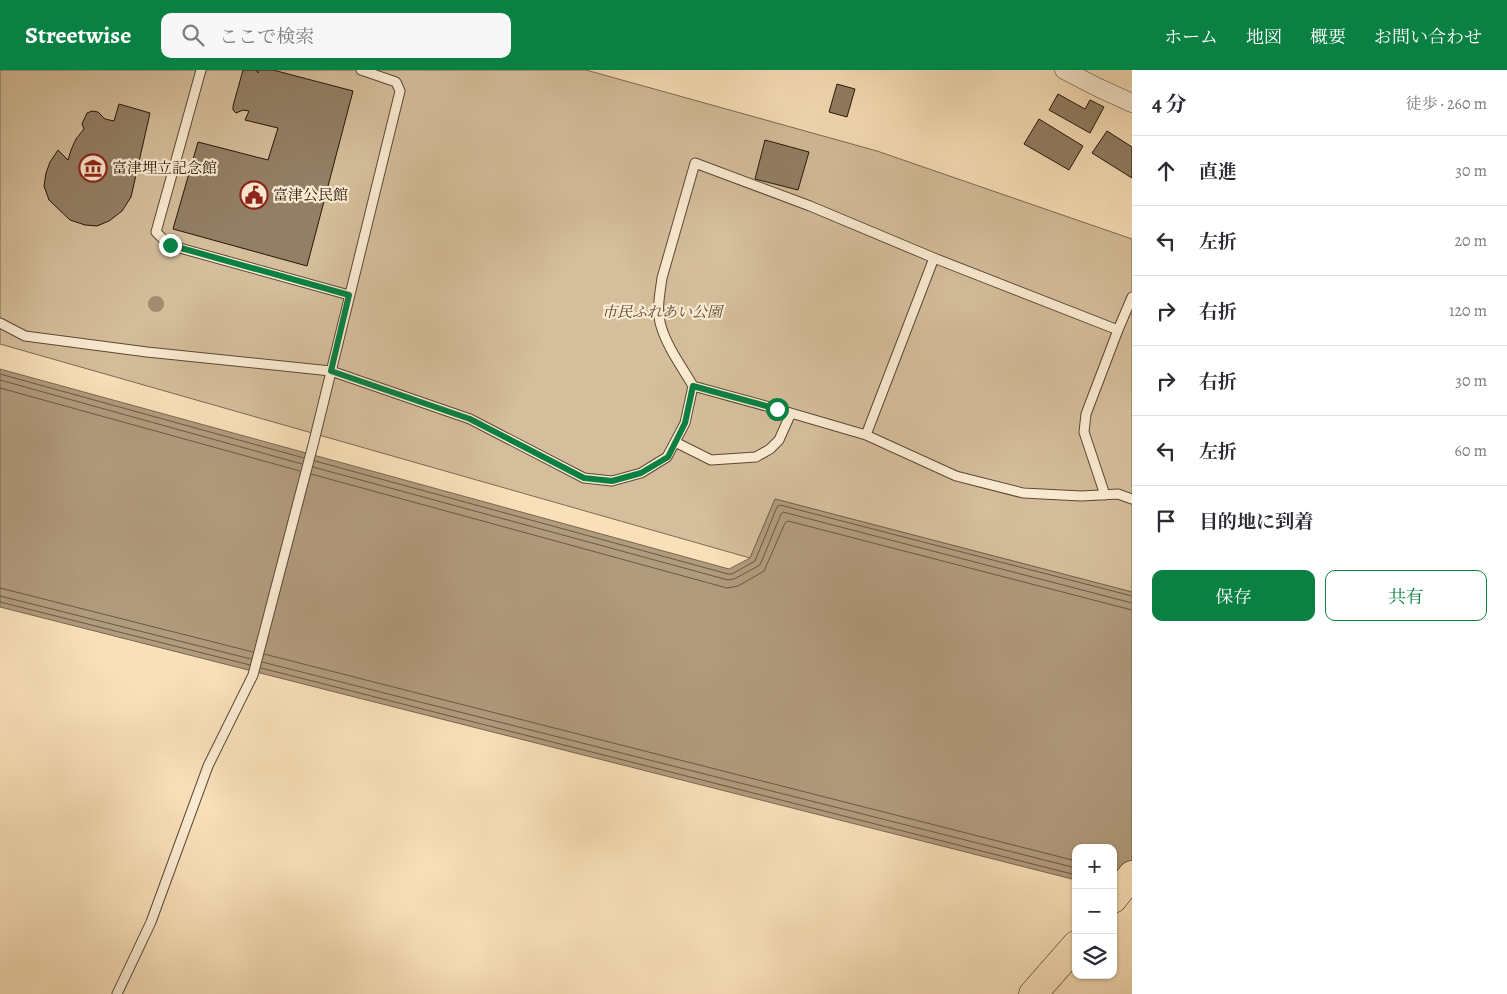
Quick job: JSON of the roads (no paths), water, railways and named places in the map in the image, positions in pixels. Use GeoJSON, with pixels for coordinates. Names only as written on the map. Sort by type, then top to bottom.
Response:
{"type":"FeatureCollection","features":[{"type":"Feature","properties":{"kind":"main road"},"geometry":{"type":"LineString","coordinates":[[1117,894],[1132,875]]}},
{"type":"Feature","properties":{"kind":"main road"},"geometry":{"type":"LineString","coordinates":[[1033,994],[1072,950]]}},
{"type":"Feature","properties":{"kind":"street"},"geometry":{"type":"LineString","coordinates":[[1064,70],[1132,103]]}},
{"type":"Feature","properties":{"kind":"lane"},"geometry":{"type":"LineString","coordinates":[[201,70],[156,232],[170,245],[349,295]]}},
{"type":"Feature","properties":{"kind":"lane"},"geometry":{"type":"LineString","coordinates":[[118,994],[151,922],[208,766],[253,676],[314,441],[400,91],[396,82],[361,70]]}},
{"type":"Feature","properties":{"kind":"lane"},"geometry":{"type":"LineString","coordinates":[[0,323],[25,336],[156,353],[331,371],[470,419],[584,478],[612,481],[641,473],[668,457],[685,423],[693,386],[670,348],[660,325],[659,311],[662,278],[695,163],[810,206],[934,258],[1118,330]]}},
{"type":"Feature","properties":{"kind":"lane"},"geometry":{"type":"LineString","coordinates":[[866,435],[934,258]]}},
{"type":"Feature","properties":{"kind":"lane"},"geometry":{"type":"LineString","coordinates":[[1105,495],[1084,432],[1086,414],[1132,297]]}},
{"type":"Feature","properties":{"kind":"lane"},"geometry":{"type":"LineString","coordinates":[[693,386],[866,435],[956,476],[1023,493],[1081,496],[1118,494],[1132,499]]}},
{"type":"Feature","properties":{"kind":"lane"},"geometry":{"type":"LineString","coordinates":[[675,442],[712,460],[756,457],[770,449],[779,440],[791,413]]}},
{"type":"Feature","properties":{"kind":"water"},"geometry":{"type":"Polygon","coordinates":[[[0,369],[729,569],[750,558],[775,499],[1132,592],[1132,894],[1117,890],[1117,844],[1072,844],[1072,879],[0,607],[0,369]]]}},
{"type":"Feature","properties":{"kind":"place","name":"富津埋立記念館"},"geometry":{"type":"Point","coordinates":[93,168]}},
{"type":"Feature","properties":{"kind":"place","name":"富津公民館"},"geometry":{"type":"Point","coordinates":[254,195]}},
{"type":"Feature","properties":{"kind":"park label","name":"市民ふれあい公園"},"geometry":{"type":"Point","coordinates":[662,312]}}]}
